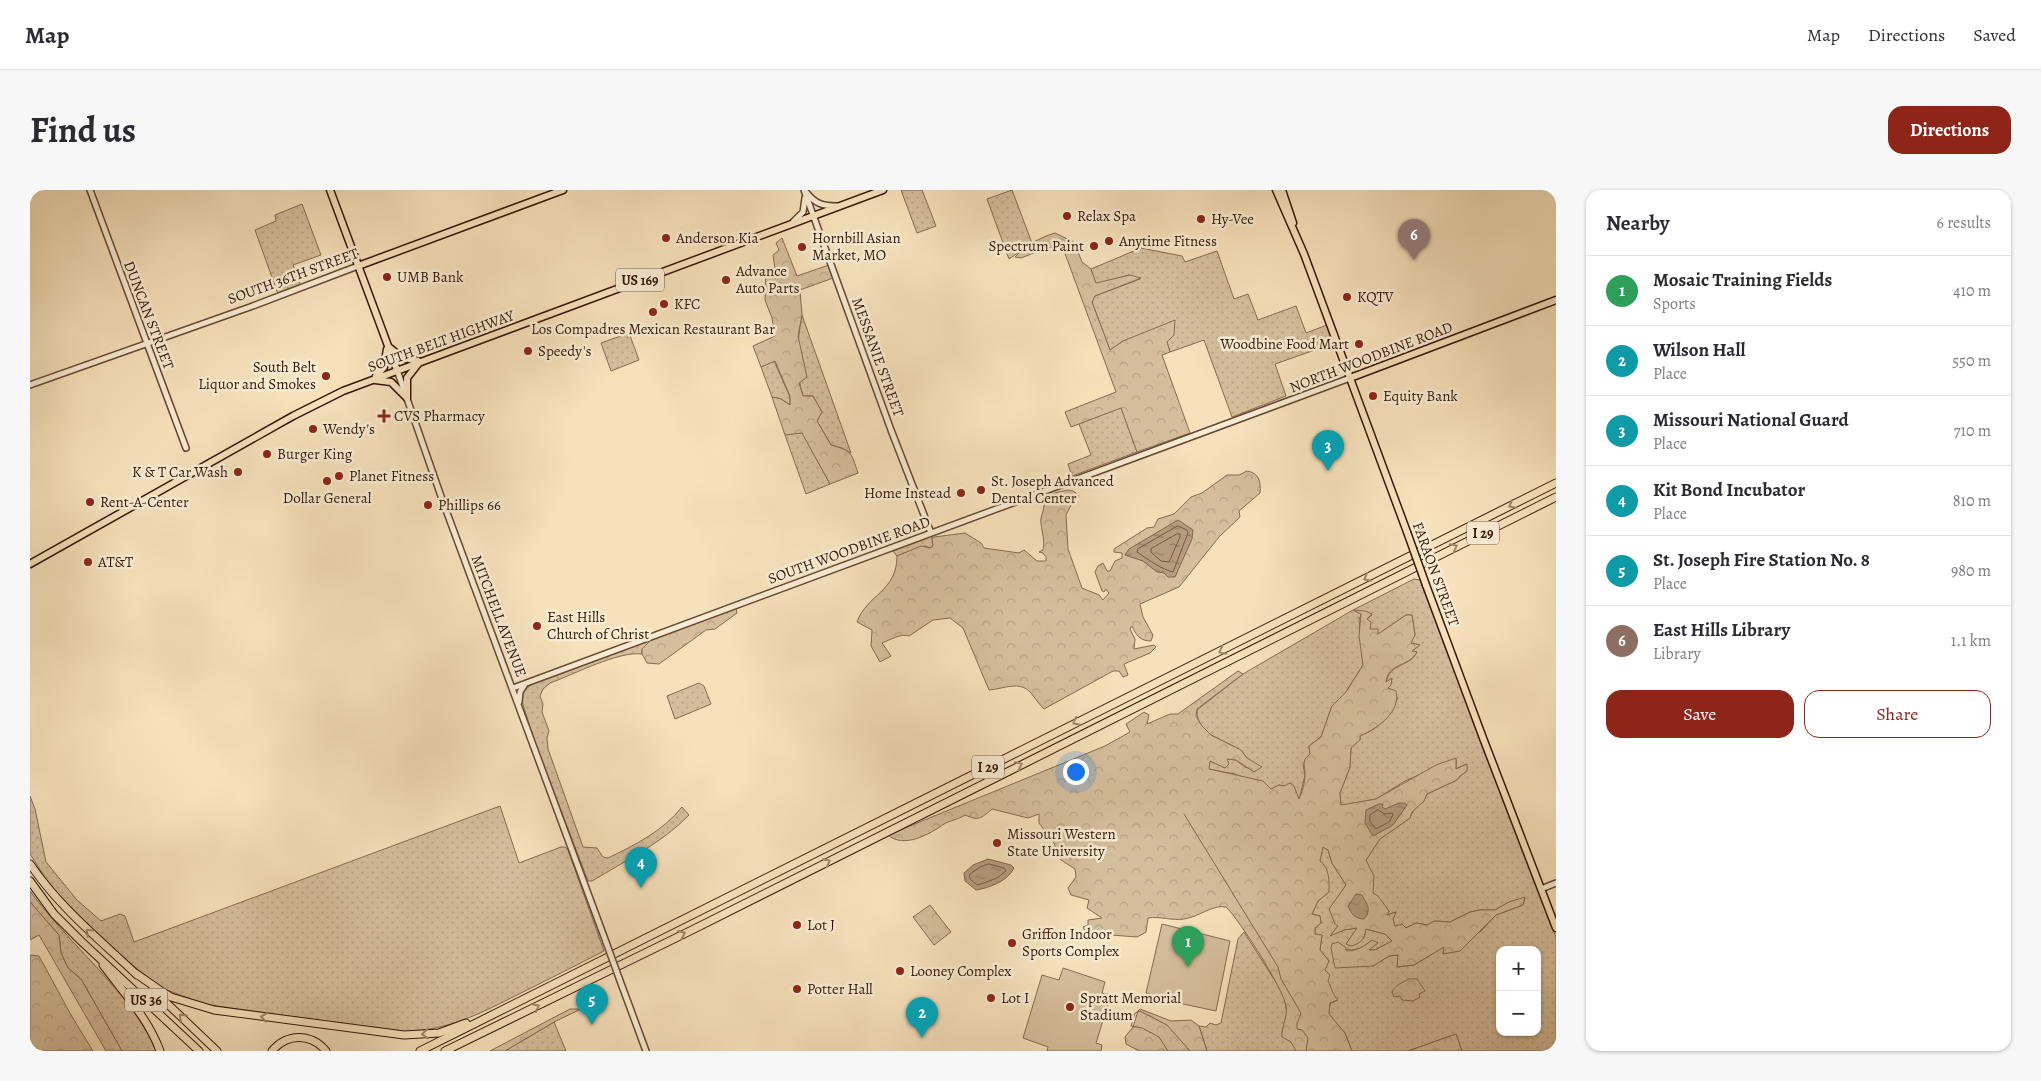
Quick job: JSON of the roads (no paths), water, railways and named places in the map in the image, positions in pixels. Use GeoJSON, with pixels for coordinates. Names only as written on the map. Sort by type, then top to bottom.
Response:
{"type":"FeatureCollection","features":[{"type":"Feature","properties":{"kind":"highway","name":"I 29"},"geometry":{"type":"LineString","coordinates":[[420,1051],[1556,483]]}},
{"type":"Feature","properties":{"kind":"highway","name":"I 29"},"geometry":{"type":"LineString","coordinates":[[445,1051],[1556,497]]}},
{"type":"Feature","properties":{"kind":"highway"},"geometry":{"type":"LineString","coordinates":[[30,860],[36,874]]}},
{"type":"Feature","properties":{"kind":"highway","name":"US 36"},"geometry":{"type":"LineString","coordinates":[[30,864],[36,874],[65,908],[217,1051]]}},
{"type":"Feature","properties":{"kind":"highway","name":"US 36"},"geometry":{"type":"LineString","coordinates":[[31,882],[54,914],[199,1051]]}},
{"type":"Feature","properties":{"kind":"highway"},"geometry":{"type":"LineString","coordinates":[[92,951],[139,1010],[152,1031],[160,1051]]}},
{"type":"Feature","properties":{"kind":"highway"},"geometry":{"type":"LineString","coordinates":[[135,973],[161,992],[200,1007],[393,1034],[439,1033],[504,1009]]}},
{"type":"Feature","properties":{"kind":"highway"},"geometry":{"type":"LineString","coordinates":[[458,1051],[518,1016]]}},
{"type":"Feature","properties":{"kind":"highway"},"geometry":{"type":"LineString","coordinates":[[272,1051],[282,1041],[300,1036],[317,1042],[326,1051]]}},
{"type":"Feature","properties":{"kind":"main road","name":"MITCHELL AVENUE"},"geometry":{"type":"LineString","coordinates":[[330,190],[396,370]]}},
{"type":"Feature","properties":{"kind":"main road","name":"SOUTH 36TH STREET"},"geometry":{"type":"LineString","coordinates":[[358,266],[563,190]]}},
{"type":"Feature","properties":{"kind":"main road","name":"SOUTH BELT HIGHWAY"},"geometry":{"type":"LineString","coordinates":[[30,564],[291,416],[344,391],[396,370],[883,190]]}},
{"type":"Feature","properties":{"kind":"main road","name":"FARAON STREET"},"geometry":{"type":"LineString","coordinates":[[1276,190],[1293,227],[1556,928]]}},
{"type":"Feature","properties":{"kind":"main road","name":"FARAON STREET"},"geometry":{"type":"LineString","coordinates":[[1282,190],[1293,221],[1293,227]]}},
{"type":"Feature","properties":{"kind":"main road","name":"NORTH WOODBINE ROAD"},"geometry":{"type":"LineString","coordinates":[[1350,378],[1556,300]]}},
{"type":"Feature","properties":{"kind":"main road"},"geometry":{"type":"LineString","coordinates":[[387,345],[400,358],[422,361]]}},
{"type":"Feature","properties":{"kind":"main road"},"geometry":{"type":"LineString","coordinates":[[371,380],[384,367],[387,345]]}},
{"type":"Feature","properties":{"kind":"main road"},"geometry":{"type":"LineString","coordinates":[[406,398],[407,378],[412,370],[422,361]]}},
{"type":"Feature","properties":{"kind":"main road"},"geometry":{"type":"LineString","coordinates":[[371,380],[392,382],[406,398]]}},
{"type":"Feature","properties":{"kind":"street","name":"DUNCAN STREET"},"geometry":{"type":"LineString","coordinates":[[90,190],[186,448]]}},
{"type":"Feature","properties":{"kind":"street"},"geometry":{"type":"LineString","coordinates":[[804,190],[812,200],[820,205],[840,206]]}},
{"type":"Feature","properties":{"kind":"street"},"geometry":{"type":"LineString","coordinates":[[788,226],[803,212],[804,190]]}},
{"type":"Feature","properties":{"kind":"street","name":"MESSANIE STREET"},"geometry":{"type":"LineString","coordinates":[[804,190],[930,533]]}},
{"type":"Feature","properties":{"kind":"street","name":"SOUTH 36TH STREET"},"geometry":{"type":"LineString","coordinates":[[30,385],[358,266]]}},
{"type":"Feature","properties":{"kind":"street","name":"MITCHELL AVENUE"},"geometry":{"type":"LineString","coordinates":[[396,370],[646,1051]]}},
{"type":"Feature","properties":{"kind":"street","name":"NORTH WOODBINE ROAD"},"geometry":{"type":"LineString","coordinates":[[1194,437],[1350,378]]}},
{"type":"Feature","properties":{"kind":"street","name":"SOUTH WOODBINE ROAD"},"geometry":{"type":"LineString","coordinates":[[513,688],[1194,437]]}},
{"type":"Feature","properties":{"kind":"street"},"geometry":{"type":"LineString","coordinates":[[519,705],[520,692],[526,683]]}},
{"type":"Feature","properties":{"kind":"street"},"geometry":{"type":"LineString","coordinates":[[1541,889],[1556,883]]}},
{"type":"Feature","properties":{"kind":"water"},"geometry":{"type":"Polygon","coordinates":[[[1178,520],[1193,530],[1192,539],[1175,577],[1168,577],[1164,573],[1157,572],[1143,561],[1125,555],[1129,549],[1178,520]]]}},
{"type":"Feature","properties":{"kind":"water"},"geometry":{"type":"Polygon","coordinates":[[[1399,803],[1407,805],[1393,825],[1373,836],[1365,823],[1366,810],[1379,804],[1383,804],[1382,807],[1385,809],[1399,803]]]}},
{"type":"Feature","properties":{"kind":"water"},"geometry":{"type":"Polygon","coordinates":[[[988,859],[1011,865],[1014,868],[1007,877],[998,883],[976,890],[965,881],[964,873],[973,865],[988,859]]]}},
{"type":"Feature","properties":{"kind":"water"},"geometry":{"type":"Polygon","coordinates":[[[1356,894],[1362,895],[1368,907],[1368,913],[1364,919],[1354,916],[1348,906],[1356,894]]]}},
{"type":"Feature","properties":{"kind":"waterway"},"geometry":{"type":"LineString","coordinates":[[1184,814],[1278,967],[1281,979],[1301,1013],[1297,1029],[1302,1030],[1308,1038],[1306,1051]]}},
{"type":"Feature","properties":{"kind":"waterway"},"geometry":{"type":"LineString","coordinates":[[1168,1051],[1159,1037],[1142,1028],[1131,1026],[1135,1013],[1140,1011],[1167,1025],[1190,1051]]}},
{"type":"Feature","properties":{"kind":"place","name":"Relax Spa"},"geometry":{"type":"Point","coordinates":[1067,216]}},
{"type":"Feature","properties":{"kind":"place","name":"Hy-Vee"},"geometry":{"type":"Point","coordinates":[1201,219]}},
{"type":"Feature","properties":{"kind":"place","name":"Anderson Kia"},"geometry":{"type":"Point","coordinates":[666,238]}},
{"type":"Feature","properties":{"kind":"place","name":"Anytime Fitness"},"geometry":{"type":"Point","coordinates":[1109,241]}},
{"type":"Feature","properties":{"kind":"place","name":"Spectrum Paint"},"geometry":{"type":"Point","coordinates":[1094,246]}},
{"type":"Feature","properties":{"kind":"place","name":"Hornbill Asian Market, MO"},"geometry":{"type":"Point","coordinates":[802,247]}},
{"type":"Feature","properties":{"kind":"place","name":"East Hills Library"},"geometry":{"type":"Point","coordinates":[1414,260]}},
{"type":"Feature","properties":{"kind":"place","name":"UMB Bank"},"geometry":{"type":"Point","coordinates":[387,277]}},
{"type":"Feature","properties":{"kind":"place","name":"Advance Auto Parts"},"geometry":{"type":"Point","coordinates":[726,280]}},
{"type":"Feature","properties":{"kind":"place","name":"KQTV"},"geometry":{"type":"Point","coordinates":[1347,297]}},
{"type":"Feature","properties":{"kind":"place","name":"KFC"},"geometry":{"type":"Point","coordinates":[664,304]}},
{"type":"Feature","properties":{"kind":"place","name":"Los Compadres Mexican Restaurant Bar"},"geometry":{"type":"Point","coordinates":[653,312]}},
{"type":"Feature","properties":{"kind":"place","name":"Woodbine Food Mart"},"geometry":{"type":"Point","coordinates":[1359,344]}},
{"type":"Feature","properties":{"kind":"place","name":"Speedy's"},"geometry":{"type":"Point","coordinates":[528,351]}},
{"type":"Feature","properties":{"kind":"place","name":"South Belt Liquor and Smokes"},"geometry":{"type":"Point","coordinates":[326,376]}},
{"type":"Feature","properties":{"kind":"place","name":"Equity Bank"},"geometry":{"type":"Point","coordinates":[1373,396]}},
{"type":"Feature","properties":{"kind":"place","name":"CVS Pharmacy"},"geometry":{"type":"Point","coordinates":[384,416]}},
{"type":"Feature","properties":{"kind":"place","name":"Wendy's"},"geometry":{"type":"Point","coordinates":[313,429]}},
{"type":"Feature","properties":{"kind":"place","name":"Burger King"},"geometry":{"type":"Point","coordinates":[267,454]}},
{"type":"Feature","properties":{"kind":"place","name":"Missouri National Guard"},"geometry":{"type":"Point","coordinates":[1328,471]}},
{"type":"Feature","properties":{"kind":"place","name":"K & T Car Wash"},"geometry":{"type":"Point","coordinates":[238,472]}},
{"type":"Feature","properties":{"kind":"place","name":"Planet Fitness"},"geometry":{"type":"Point","coordinates":[339,476]}},
{"type":"Feature","properties":{"kind":"place","name":"Dollar General"},"geometry":{"type":"Point","coordinates":[327,481]}},
{"type":"Feature","properties":{"kind":"place","name":"St. Joseph Advanced Dental Center"},"geometry":{"type":"Point","coordinates":[981,490]}},
{"type":"Feature","properties":{"kind":"place","name":"Home Instead"},"geometry":{"type":"Point","coordinates":[961,493]}},
{"type":"Feature","properties":{"kind":"place","name":"Rent-A-Center"},"geometry":{"type":"Point","coordinates":[90,502]}},
{"type":"Feature","properties":{"kind":"place","name":"Phillips 66"},"geometry":{"type":"Point","coordinates":[428,505]}},
{"type":"Feature","properties":{"kind":"place","name":"AT&T"},"geometry":{"type":"Point","coordinates":[88,562]}},
{"type":"Feature","properties":{"kind":"place","name":"East Hills Church of Christ"},"geometry":{"type":"Point","coordinates":[537,626]}},
{"type":"Feature","properties":{"kind":"place","name":"Missouri Western State University"},"geometry":{"type":"Point","coordinates":[997,843]}},
{"type":"Feature","properties":{"kind":"place","name":"Kit Bond Incubator"},"geometry":{"type":"Point","coordinates":[641,888]}},
{"type":"Feature","properties":{"kind":"place","name":"Lot J"},"geometry":{"type":"Point","coordinates":[797,925]}},
{"type":"Feature","properties":{"kind":"place","name":"Griffon Indoor Sports Complex"},"geometry":{"type":"Point","coordinates":[1012,943]}},
{"type":"Feature","properties":{"kind":"place","name":"Mosaic Training Fields"},"geometry":{"type":"Point","coordinates":[1188,967]}},
{"type":"Feature","properties":{"kind":"place","name":"Looney Complex"},"geometry":{"type":"Point","coordinates":[900,971]}},
{"type":"Feature","properties":{"kind":"place","name":"Potter Hall"},"geometry":{"type":"Point","coordinates":[797,989]}},
{"type":"Feature","properties":{"kind":"place","name":"Lot I"},"geometry":{"type":"Point","coordinates":[991,998]}},
{"type":"Feature","properties":{"kind":"place","name":"Spratt Memorial Stadium"},"geometry":{"type":"Point","coordinates":[1070,1007]}},
{"type":"Feature","properties":{"kind":"place","name":"St. Joseph Fire Station No. 8"},"geometry":{"type":"Point","coordinates":[592,1025]}},
{"type":"Feature","properties":{"kind":"place","name":"Wilson Hall"},"geometry":{"type":"Point","coordinates":[922,1038]}}]}
